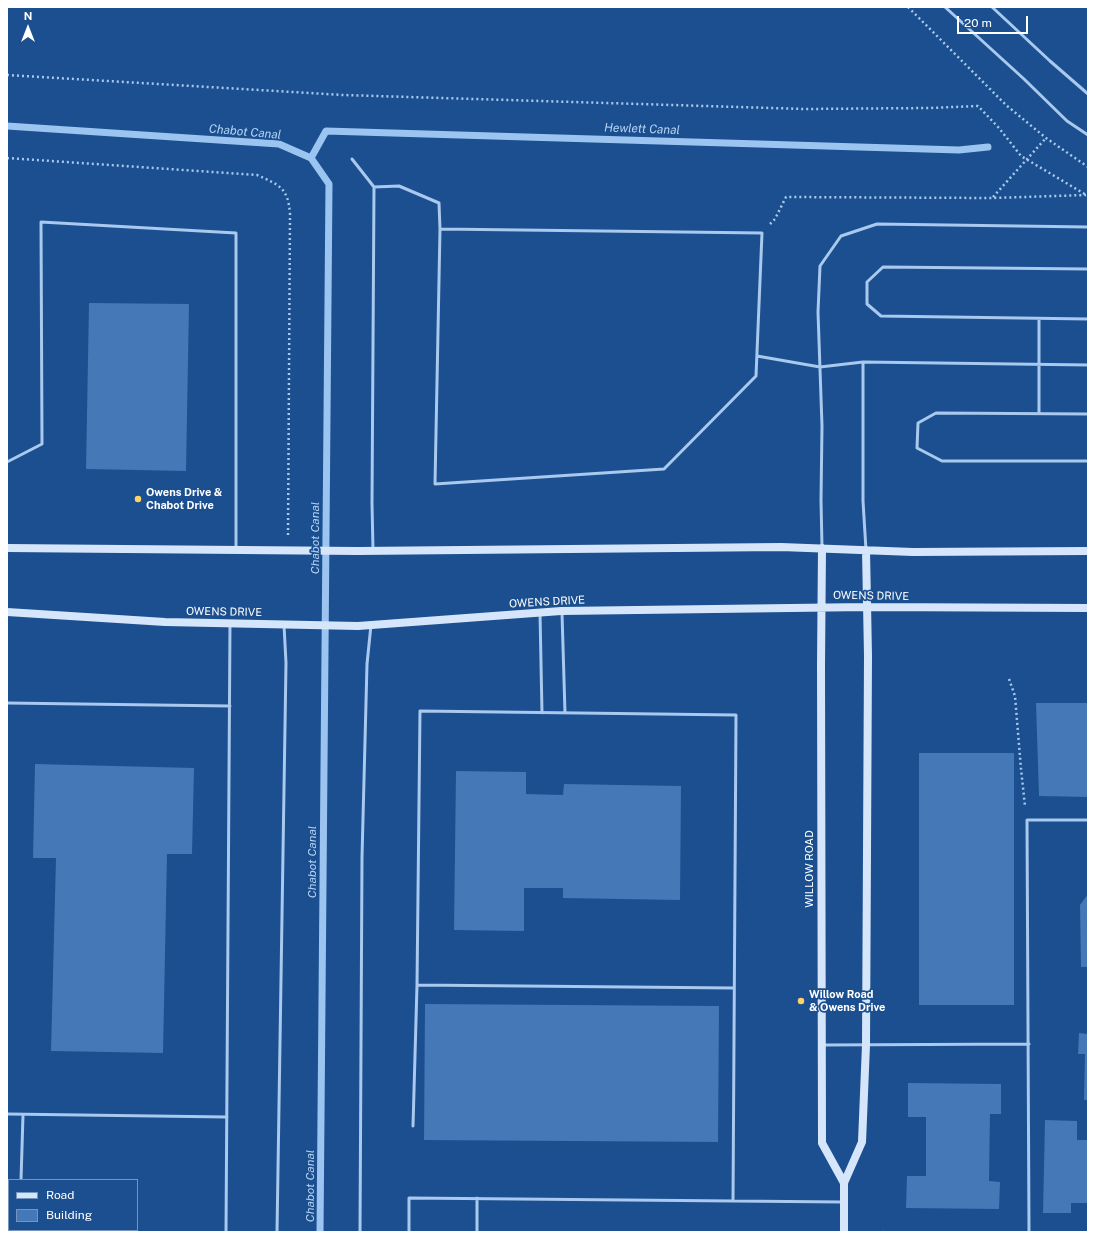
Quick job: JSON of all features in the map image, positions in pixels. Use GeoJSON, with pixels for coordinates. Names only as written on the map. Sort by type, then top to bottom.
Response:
{"type":"FeatureCollection","features":[{"type":"Feature","properties":{"kind":"street"},"geometry":{"type":"LineString","coordinates":[[7,548],[358,551],[781,547],[913,552],[1088,551]]}},
{"type":"Feature","properties":{"kind":"street","name":"WILLOW ROAD"},"geometry":{"type":"LineString","coordinates":[[822,548],[822,1143],[844,1183]]}},
{"type":"Feature","properties":{"kind":"street","name":"WILLOW ROAD"},"geometry":{"type":"LineString","coordinates":[[844,1232],[844,1183],[862,1142],[866,1045],[866,550]]}},
{"type":"Feature","properties":{"kind":"street","name":"OWENS DRIVE"},"geometry":{"type":"LineString","coordinates":[[7,612],[165,622],[358,626],[562,611],[822,607],[1088,608]]}},
{"type":"Feature","properties":{"kind":"lane"},"geometry":{"type":"LineString","coordinates":[[945,7],[1024,78],[1067,121],[1088,135]]}},
{"type":"Feature","properties":{"kind":"lane"},"geometry":{"type":"LineString","coordinates":[[992,7],[1088,94]]}},
{"type":"Feature","properties":{"kind":"lane"},"geometry":{"type":"LineString","coordinates":[[352,159],[374,187],[373,550]]}},
{"type":"Feature","properties":{"kind":"lane"},"geometry":{"type":"LineString","coordinates":[[374,187],[399,186],[439,203],[440,230],[435,484],[664,469],[756,376],[762,233],[440,230]]}},
{"type":"Feature","properties":{"kind":"lane"},"geometry":{"type":"LineString","coordinates":[[7,462],[42,444],[41,222],[236,233],[236,550]]}},
{"type":"Feature","properties":{"kind":"lane"},"geometry":{"type":"LineString","coordinates":[[822,548],[822,426],[818,312],[820,266],[841,236],[877,224],[1088,227]]}},
{"type":"Feature","properties":{"kind":"lane"},"geometry":{"type":"LineString","coordinates":[[1088,269],[883,267],[867,282],[867,304],[881,316],[1088,319]]}},
{"type":"Feature","properties":{"kind":"lane"},"geometry":{"type":"LineString","coordinates":[[1039,319],[1039,413]]}},
{"type":"Feature","properties":{"kind":"lane"},"geometry":{"type":"LineString","coordinates":[[756,356],[820,367],[863,362],[1088,365]]}},
{"type":"Feature","properties":{"kind":"lane"},"geometry":{"type":"LineString","coordinates":[[863,362],[863,501],[866,550]]}},
{"type":"Feature","properties":{"kind":"lane"},"geometry":{"type":"LineString","coordinates":[[1088,414],[936,413],[918,423],[917,448],[942,461],[1088,461]]}},
{"type":"Feature","properties":{"kind":"lane"},"geometry":{"type":"LineString","coordinates":[[562,611],[565,713]]}},
{"type":"Feature","properties":{"kind":"lane"},"geometry":{"type":"LineString","coordinates":[[540,613],[542,712]]}},
{"type":"Feature","properties":{"kind":"lane"},"geometry":{"type":"LineString","coordinates":[[226,1232],[230,624]]}},
{"type":"Feature","properties":{"kind":"lane"},"geometry":{"type":"LineString","coordinates":[[277,1232],[286,663],[288,625]]}},
{"type":"Feature","properties":{"kind":"lane"},"geometry":{"type":"LineString","coordinates":[[360,1232],[362,857],[367,664],[370,625]]}},
{"type":"Feature","properties":{"kind":"lane"},"geometry":{"type":"LineString","coordinates":[[7,703],[230,706]]}},
{"type":"Feature","properties":{"kind":"lane"},"geometry":{"type":"LineString","coordinates":[[413,1126],[417,985],[420,711],[736,714],[733,988],[733,1201]]}},
{"type":"Feature","properties":{"kind":"lane"},"geometry":{"type":"LineString","coordinates":[[1029,1232],[1027,820],[1088,820]]}},
{"type":"Feature","properties":{"kind":"lane"},"geometry":{"type":"LineString","coordinates":[[417,985],[733,988]]}},
{"type":"Feature","properties":{"kind":"lane"},"geometry":{"type":"LineString","coordinates":[[821,1045],[1028,1044]]}},
{"type":"Feature","properties":{"kind":"lane"},"geometry":{"type":"LineString","coordinates":[[7,1114],[227,1117]]}},
{"type":"Feature","properties":{"kind":"lane"},"geometry":{"type":"LineString","coordinates":[[21,1179],[22,1114]]}},
{"type":"Feature","properties":{"kind":"lane"},"geometry":{"type":"LineString","coordinates":[[408,1232],[409,1198],[844,1202]]}},
{"type":"Feature","properties":{"kind":"lane"},"geometry":{"type":"LineString","coordinates":[[477,1198],[477,1232]]}},
{"type":"Feature","properties":{"kind":"path"},"geometry":{"type":"LineString","coordinates":[[908,7],[1006,105],[1046,138],[1088,167]]}},
{"type":"Feature","properties":{"kind":"path"},"geometry":{"type":"LineString","coordinates":[[7,75],[343,96],[804,108],[930,108],[978,106],[999,128],[1021,156],[1087,195]]}},
{"type":"Feature","properties":{"kind":"path"},"geometry":{"type":"LineString","coordinates":[[992,198],[1046,138]]}},
{"type":"Feature","properties":{"kind":"path"},"geometry":{"type":"LineString","coordinates":[[762,233],[775,219],[786,197],[992,198],[1087,195]]}},
{"type":"Feature","properties":{"kind":"path"},"geometry":{"type":"LineString","coordinates":[[1009,679],[1015,696],[1027,820]]}},
{"type":"Feature","properties":{"kind":"building"},"geometry":{"type":"Polygon","coordinates":[[[89,303],[189,304],[186,471],[86,469],[89,303]]]}},
{"type":"Feature","properties":{"kind":"building"},"geometry":{"type":"Polygon","coordinates":[[[1036,703],[1088,703],[1088,797],[1039,796],[1036,703]]]}},
{"type":"Feature","properties":{"kind":"building"},"geometry":{"type":"Polygon","coordinates":[[[919,753],[1014,753],[1014,1005],[919,1005],[919,753]]]}},
{"type":"Feature","properties":{"kind":"building"},"geometry":{"type":"Polygon","coordinates":[[[35,764],[194,768],[192,854],[167,854],[163,1053],[51,1051],[56,858],[33,858],[35,764]]]}},
{"type":"Feature","properties":{"kind":"building"},"geometry":{"type":"Polygon","coordinates":[[[456,771],[526,772],[526,794],[563,795],[564,784],[681,786],[680,900],[563,898],[563,888],[524,888],[524,931],[454,930],[456,771]]]}},
{"type":"Feature","properties":{"kind":"building"},"geometry":{"type":"Polygon","coordinates":[[[1088,894],[1088,967],[1081,967],[1080,905],[1088,894]]]}},
{"type":"Feature","properties":{"kind":"building"},"geometry":{"type":"Polygon","coordinates":[[[425,1004],[719,1006],[718,1142],[424,1140],[425,1004]]]}},
{"type":"Feature","properties":{"kind":"building"},"geometry":{"type":"Polygon","coordinates":[[[1079,1033],[1088,1034],[1088,1100],[1084,1100],[1085,1054],[1078,1054],[1079,1033]]]}},
{"type":"Feature","properties":{"kind":"building"},"geometry":{"type":"Polygon","coordinates":[[[908,1083],[1001,1084],[1001,1114],[990,1114],[989,1181],[1000,1182],[999,1209],[906,1208],[907,1176],[926,1176],[926,1117],[908,1117],[908,1083]]]}},
{"type":"Feature","properties":{"kind":"building"},"geometry":{"type":"Polygon","coordinates":[[[1045,1120],[1077,1121],[1077,1140],[1088,1140],[1088,1203],[1071,1203],[1071,1213],[1043,1213],[1045,1120]]]}},
{"type":"Feature","properties":{"kind":"waterway","name":"Chabot Canal"},"geometry":{"type":"LineString","coordinates":[[7,126],[279,144],[311,158],[329,184],[320,1232]]}},
{"type":"Feature","properties":{"kind":"waterway","name":"Hewlett Canal"},"geometry":{"type":"LineString","coordinates":[[311,158],[326,131],[959,150],[988,147]]}},
{"type":"Feature","properties":{"kind":"place","name":"Owens Drive & Chabot Drive"},"geometry":{"type":"Point","coordinates":[138,499]}},
{"type":"Feature","properties":{"kind":"place","name":"Willow Road & Owens Drive"},"geometry":{"type":"Point","coordinates":[801,1001]}}]}
